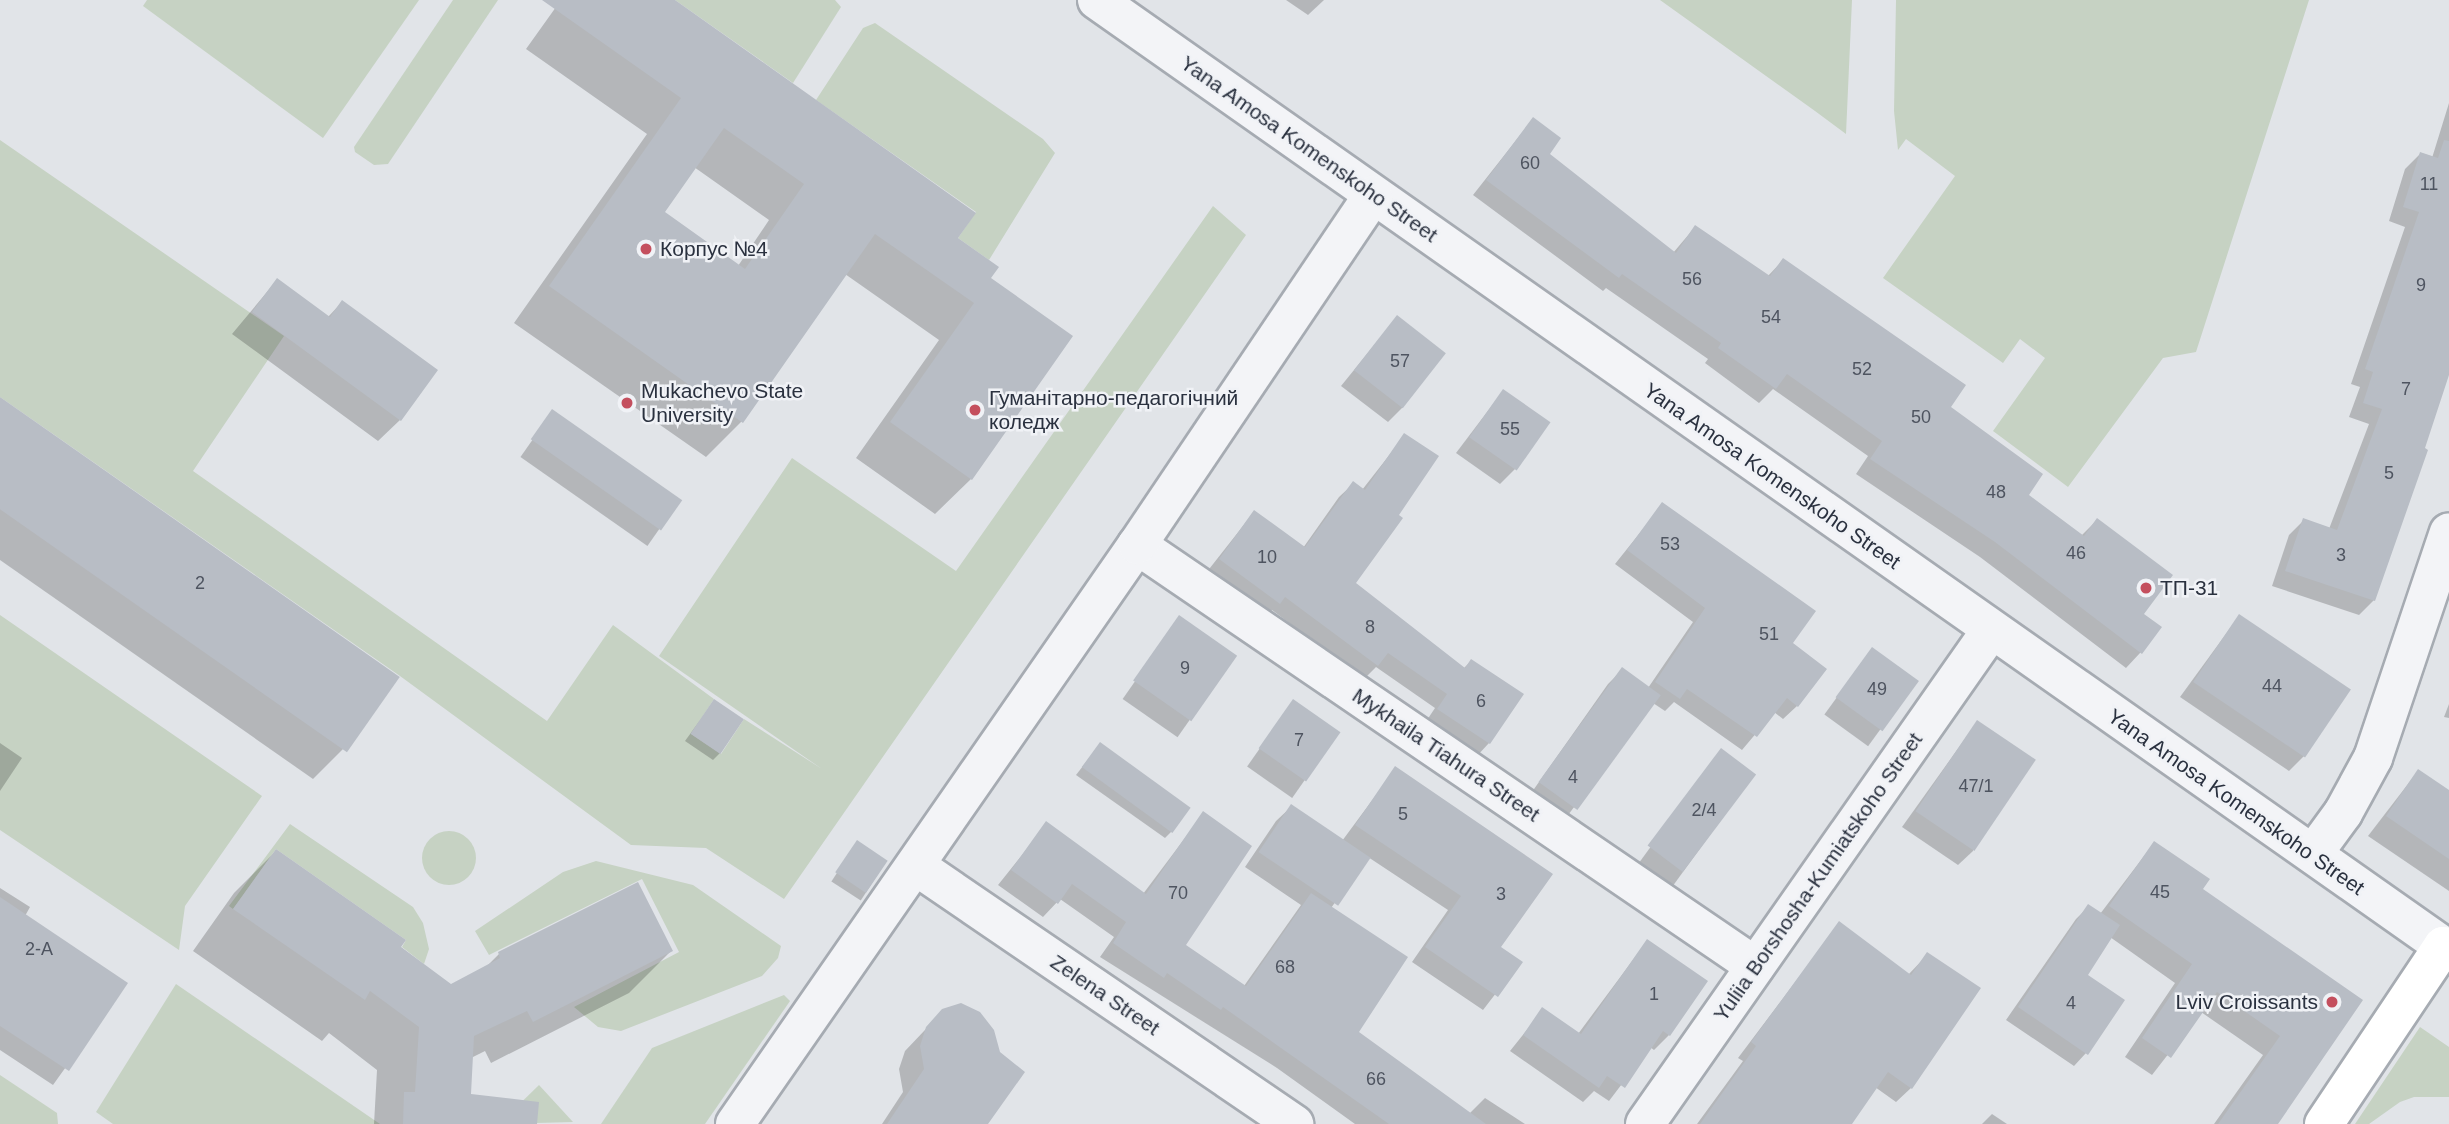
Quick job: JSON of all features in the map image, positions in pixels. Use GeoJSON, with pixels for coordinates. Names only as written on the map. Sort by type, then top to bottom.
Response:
{"type":"FeatureCollection","features":[{"type":"Feature","properties":{"kind":"main road"},"geometry":{"type":"LineString","coordinates":[[2324,1124],[2446,948]]}},
{"type":"Feature","properties":{"kind":"street","name":"Yana Amosa Komenskoho Street"},"geometry":{"type":"LineString","coordinates":[[1097,0],[2446,948]]}},
{"type":"Feature","properties":{"kind":"street"},"geometry":{"type":"LineString","coordinates":[[735,1124],[1138,545],[1373,195]]}},
{"type":"Feature","properties":{"kind":"street"},"geometry":{"type":"LineString","coordinates":[[2313,855],[2373,758],[2449,532]]}},
{"type":"Feature","properties":{"kind":"street","name":"Mykhaila Tiahura Street"},"geometry":{"type":"LineString","coordinates":[[1138,545],[1755,966]]}},
{"type":"Feature","properties":{"kind":"street","name":"Yuliia Borshosha-Kumiatskoho Street"},"geometry":{"type":"LineString","coordinates":[[1645,1124],[1991,630]]}},
{"type":"Feature","properties":{"kind":"street","name":"Zelena Street"},"geometry":{"type":"LineString","coordinates":[[916,866],[1294,1124]]}},
{"type":"Feature","properties":{"kind":"green space"},"geometry":{"type":"Polygon","coordinates":[[[147,0],[419,0],[323,138],[143,6],[147,0]]]}},
{"type":"Feature","properties":{"kind":"green space"},"geometry":{"type":"Polygon","coordinates":[[[453,0],[498,0],[388,164],[374,165],[355,152],[354,147],[453,0]]]}},
{"type":"Feature","properties":{"kind":"green space"},"geometry":{"type":"Polygon","coordinates":[[[675,0],[835,0],[841,7],[793,83],[675,0]]]}},
{"type":"Feature","properties":{"kind":"green space"},"geometry":{"type":"Polygon","coordinates":[[[1660,0],[1852,0],[1846,134],[1815,111],[1660,0]]]}},
{"type":"Feature","properties":{"kind":"green space"},"geometry":{"type":"Polygon","coordinates":[[[1896,0],[2309,0],[2196,352],[2163,358],[2068,487],[1993,431],[2045,358],[2020,339],[2003,363],[1883,278],[1955,176],[1906,139],[1898,150],[1894,111],[1896,0]]]}},
{"type":"Feature","properties":{"kind":"green space"},"geometry":{"type":"Polygon","coordinates":[[[875,23],[1043,139],[1055,153],[989,260],[958,238],[976,212],[816,100],[863,28],[875,23]]]}},
{"type":"Feature","properties":{"kind":"green space"},"geometry":{"type":"Polygon","coordinates":[[[0,140],[284,336],[193,471],[547,721],[613,625],[714,699],[691,734],[721,754],[744,719],[822,769],[659,656],[792,458],[956,571],[1213,206],[1246,235],[784,899],[706,848],[631,845],[400,676],[0,397],[0,140]]]}},
{"type":"Feature","properties":{"kind":"green space"},"geometry":{"type":"Polygon","coordinates":[[[0,615],[262,796],[185,906],[179,950],[0,830],[0,615]]]}},
{"type":"Feature","properties":{"kind":"green space"},"geometry":{"type":"Polygon","coordinates":[[[290,824],[413,907],[423,923],[429,949],[424,964],[402,947],[406,940],[276,849],[233,909],[229,906],[290,824]]]}},
{"type":"Feature","properties":{"kind":"green space"},"geometry":{"type":"Polygon","coordinates":[[[449,831],[468,839],[476,858],[468,877],[449,885],[430,877],[422,858],[430,839],[449,831]]]}},
{"type":"Feature","properties":{"kind":"green space"},"geometry":{"type":"Polygon","coordinates":[[[596,861],[693,885],[781,946],[778,958],[762,976],[621,1031],[598,1027],[574,1007],[679,952],[642,879],[489,955],[475,931],[563,872],[596,861]]]}},
{"type":"Feature","properties":{"kind":"green space"},"geometry":{"type":"Polygon","coordinates":[[[176,984],[380,1124],[113,1124],[96,1112],[176,984]]]}},
{"type":"Feature","properties":{"kind":"green space"},"geometry":{"type":"Polygon","coordinates":[[[784,995],[790,1001],[705,1124],[601,1124],[652,1048],[784,995]]]}},
{"type":"Feature","properties":{"kind":"green space"},"geometry":{"type":"Polygon","coordinates":[[[2420,1027],[2449,1047],[2449,1097],[2414,1097],[2400,1102],[2369,1124],[2355,1124],[2420,1027]]]}},
{"type":"Feature","properties":{"kind":"green space"},"geometry":{"type":"Polygon","coordinates":[[[0,1075],[57,1113],[58,1124],[0,1124],[0,1075]]]}},
{"type":"Feature","properties":{"kind":"green space"},"geometry":{"type":"Polygon","coordinates":[[[539,1085],[573,1122],[500,1123],[539,1085]]]}},
{"type":"Feature","properties":{"kind":"building","name":"Корпус №4"},"geometry":{"type":"Polygon","coordinates":[[[542,0],[675,0],[976,213],[958,238],[999,267],[991,278],[1073,336],[972,480],[890,422],[974,303],[875,234],[743,423],[549,286],[681,98],[542,0]],[[724,128],[665,212],[745,269],[804,184],[724,128]]]}},
{"type":"Feature","properties":{"kind":"building"},"geometry":{"type":"Polygon","coordinates":[[[1533,117],[1561,138],[1550,154],[1676,253],[1695,225],[1770,276],[1783,258],[1966,385],[1951,407],[2043,474],[2029,495],[2084,536],[2097,518],[2173,575],[2144,614],[2162,627],[2142,654],[1995,542],[1870,459],[1882,441],[1787,374],[1776,389],[1718,348],[1721,343],[1622,274],[1619,278],[1486,180],[1533,117]]]}},
{"type":"Feature","properties":{"kind":"building"},"geometry":{"type":"Polygon","coordinates":[[[2444,140],[2449,141],[2449,375],[2425,448],[2428,450],[2375,601],[2285,571],[2303,518],[2337,530],[2382,409],[2363,403],[2373,372],[2365,369],[2419,212],[2403,207],[2420,152],[2438,158],[2444,140]]]}},
{"type":"Feature","properties":{"kind":"building"},"geometry":{"type":"Polygon","coordinates":[[[277,278],[330,317],[342,300],[438,370],[401,421],[252,312],[277,278]]]}},
{"type":"Feature","properties":{"kind":"building"},"geometry":{"type":"Polygon","coordinates":[[[1397,315],[1446,353],[1403,408],[1354,370],[1397,315]]]}},
{"type":"Feature","properties":{"kind":"building"},"geometry":{"type":"Polygon","coordinates":[[[1503,389],[1551,422],[1517,471],[1469,437],[1503,389]]]}},
{"type":"Feature","properties":{"kind":"building"},"geometry":{"type":"Polygon","coordinates":[[[0,397],[400,677],[347,752],[0,509],[0,397]]]}},
{"type":"Feature","properties":{"kind":"building"},"geometry":{"type":"Polygon","coordinates":[[[552,409],[682,500],[661,531],[531,439],[552,409]]]}},
{"type":"Feature","properties":{"kind":"building"},"geometry":{"type":"Polygon","coordinates":[[[1404,433],[1439,456],[1399,515],[1403,518],[1356,583],[1465,668],[1471,659],[1524,694],[1490,744],[1437,709],[1447,694],[1388,653],[1378,666],[1285,597],[1280,604],[1219,559],[1254,510],[1305,547],[1353,481],[1365,490],[1404,433]]]}},
{"type":"Feature","properties":{"kind":"building"},"geometry":{"type":"Polygon","coordinates":[[[1662,502],[1816,611],[1793,643],[1827,669],[1798,707],[1787,698],[1757,737],[1687,689],[1680,699],[1655,682],[1705,608],[1627,550],[1662,502]]]}},
{"type":"Feature","properties":{"kind":"building"},"geometry":{"type":"Polygon","coordinates":[[[2239,614],[2351,689],[2305,757],[2193,682],[2239,614]]]}},
{"type":"Feature","properties":{"kind":"building"},"geometry":{"type":"Polygon","coordinates":[[[1179,615],[1237,656],[1191,721],[1133,681],[1179,615]]]}},
{"type":"Feature","properties":{"kind":"building"},"geometry":{"type":"Polygon","coordinates":[[[1872,647],[1919,681],[1882,731],[1836,697],[1872,647]]]}},
{"type":"Feature","properties":{"kind":"building"},"geometry":{"type":"Polygon","coordinates":[[[1622,667],[1661,695],[1577,810],[1539,782],[1622,667]]]}},
{"type":"Feature","properties":{"kind":"building"},"geometry":{"type":"Polygon","coordinates":[[[714,699],[744,719],[720,754],[691,734],[714,699]]]}},
{"type":"Feature","properties":{"kind":"building"},"geometry":{"type":"Polygon","coordinates":[[[1293,699],[1341,732],[1306,781],[1259,748],[1293,699]]]}},
{"type":"Feature","properties":{"kind":"building"},"geometry":{"type":"Polygon","coordinates":[[[1977,720],[2036,760],[1974,851],[1915,811],[1977,720]]]}},
{"type":"Feature","properties":{"kind":"building"},"geometry":{"type":"Polygon","coordinates":[[[1100,742],[1191,808],[1172,833],[1082,767],[1100,742]]]}},
{"type":"Feature","properties":{"kind":"building"},"geometry":{"type":"Polygon","coordinates":[[[1721,748],[1756,774],[1683,872],[1648,845],[1721,748]]]}},
{"type":"Feature","properties":{"kind":"building"},"geometry":{"type":"Polygon","coordinates":[[[1395,766],[1553,874],[1501,947],[1523,962],[1498,997],[1425,947],[1461,896],[1355,825],[1395,766]]]}},
{"type":"Feature","properties":{"kind":"building"},"geometry":{"type":"Polygon","coordinates":[[[2418,769],[2449,790],[2449,859],[2386,816],[2418,769]]]}},
{"type":"Feature","properties":{"kind":"building"},"geometry":{"type":"Polygon","coordinates":[[[1291,804],[1371,858],[1338,906],[1259,852],[1291,804]]]}},
{"type":"Feature","properties":{"kind":"building"},"geometry":{"type":"Polygon","coordinates":[[[1203,811],[1252,846],[1186,945],[1246,986],[1311,893],[1408,957],[1359,1032],[1486,1124],[1389,1124],[1223,1007],[1221,1010],[1167,973],[1164,978],[1113,943],[1126,922],[1072,884],[1058,904],[1011,870],[1046,821],[1146,894],[1203,811]]]}},
{"type":"Feature","properties":{"kind":"building"},"geometry":{"type":"Polygon","coordinates":[[[857,840],[888,861],[866,893],[835,872],[857,840]]]}},
{"type":"Feature","properties":{"kind":"building"},"geometry":{"type":"Polygon","coordinates":[[[2154,841],[2210,879],[2203,889],[2363,1000],[2278,1124],[2218,1124],[2280,1036],[2217,992],[2171,1058],[2142,1038],[2192,964],[2109,906],[2154,841]]]}},
{"type":"Feature","properties":{"kind":"building"},"geometry":{"type":"Polygon","coordinates":[[[276,849],[406,940],[401,947],[451,984],[500,958],[498,952],[638,882],[673,951],[533,1022],[527,1011],[474,1036],[471,1094],[539,1102],[537,1124],[403,1124],[404,1092],[415,1092],[419,1027],[370,991],[365,1000],[233,909],[276,849]]]}},
{"type":"Feature","properties":{"kind":"building"},"geometry":{"type":"Polygon","coordinates":[[[0,897],[128,983],[69,1071],[0,1026],[0,897]]]}},
{"type":"Feature","properties":{"kind":"building"},"geometry":{"type":"Polygon","coordinates":[[[2088,904],[2120,925],[2088,975],[2125,1000],[2088,1055],[2018,1007],[2088,904]]]}},
{"type":"Feature","properties":{"kind":"building"},"geometry":{"type":"Polygon","coordinates":[[[1839,921],[1911,975],[1927,952],[1981,988],[1912,1089],[1888,1072],[1852,1124],[1700,1124],[1756,1046],[1751,1042],[1839,921]]]}},
{"type":"Feature","properties":{"kind":"building"},"geometry":{"type":"Polygon","coordinates":[[[1647,939],[1708,981],[1670,1036],[1663,1031],[1625,1088],[1607,1076],[1599,1088],[1523,1035],[1542,1007],[1581,1034],[1647,939]]]}},
{"type":"Feature","properties":{"kind":"building"},"geometry":{"type":"Polygon","coordinates":[[[961,1003],[980,1012],[994,1030],[1000,1052],[1025,1072],[988,1124],[887,1124],[924,1069],[920,1046],[926,1027],[942,1009],[961,1003]]]}},
{"type":"Feature","properties":{"kind":"place","name":"Корпус №4"},"geometry":{"type":"Point","coordinates":[646,249]}},
{"type":"Feature","properties":{"kind":"place","name":"Mukachevo State University"},"geometry":{"type":"Point","coordinates":[627,403]}},
{"type":"Feature","properties":{"kind":"place","name":"Гуманітарно-педагогічний коледж"},"geometry":{"type":"Point","coordinates":[975,410]}},
{"type":"Feature","properties":{"kind":"place","name":"ТП-31"},"geometry":{"type":"Point","coordinates":[2146,588]}},
{"type":"Feature","properties":{"kind":"place","name":"Lviv Croissants"},"geometry":{"type":"Point","coordinates":[2332,1002]}}]}
